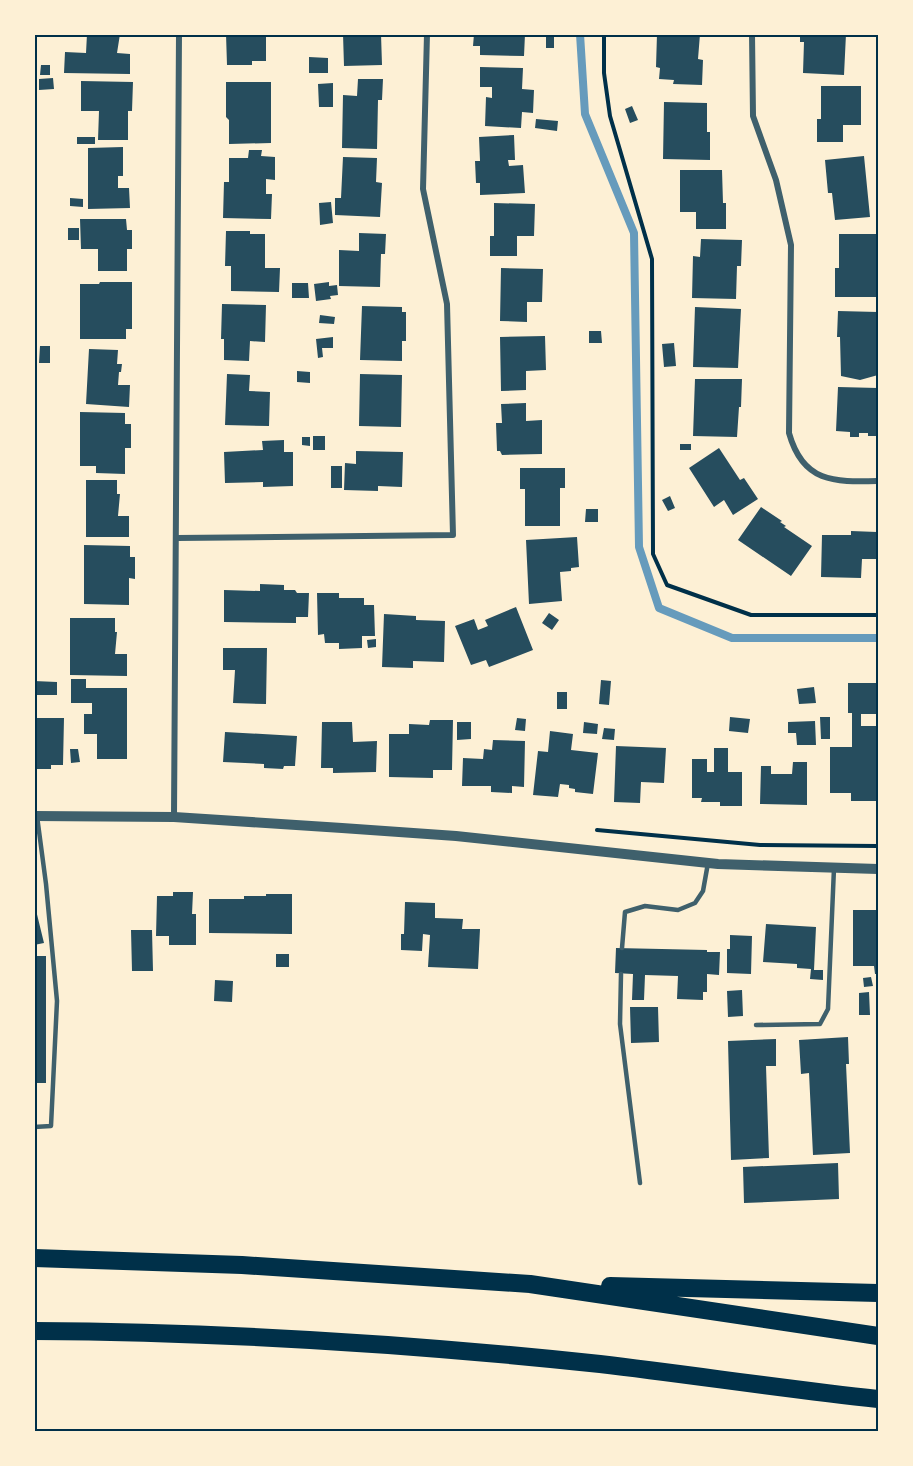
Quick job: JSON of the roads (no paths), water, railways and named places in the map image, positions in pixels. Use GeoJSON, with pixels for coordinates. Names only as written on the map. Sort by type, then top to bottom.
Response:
{"type":"FeatureCollection","features":[{"type":"Feature","properties":{"kind":"highway"},"geometry":{"type":"LineString","coordinates":[[34,1258],[242,1265],[530,1284],[879,1293]]}},
{"type":"Feature","properties":{"kind":"highway"},"geometry":{"type":"LineString","coordinates":[[530,1284],[879,1336]]}},
{"type":"Feature","properties":{"kind":"highway"},"geometry":{"type":"LineString","coordinates":[[34,1331],[98,1331],[324,1341],[599,1364],[879,1399]]}},
{"type":"Feature","properties":{"kind":"street"},"geometry":{"type":"LineString","coordinates":[[174,818],[179,34]]}},
{"type":"Feature","properties":{"kind":"street"},"geometry":{"type":"LineString","coordinates":[[177,538],[453,536],[447,304],[423,189],[427,34]]}},
{"type":"Feature","properties":{"kind":"street"},"geometry":{"type":"LineString","coordinates":[[752,34],[753,116],[776,180],[791,245],[789,434],[802,463],[819,475],[840,482],[879,482]]}},
{"type":"Feature","properties":{"kind":"street"},"geometry":{"type":"LineString","coordinates":[[36,816],[174,818],[456,836],[708,863],[879,869]]}},
{"type":"Feature","properties":{"kind":"lane"},"geometry":{"type":"LineString","coordinates":[[34,1127],[51,1126],[57,1001],[46,884],[36,816]]}},
{"type":"Feature","properties":{"kind":"lane"},"geometry":{"type":"LineString","coordinates":[[622,948],[624,912],[645,906],[678,910],[695,903],[704,891],[708,863]]}},
{"type":"Feature","properties":{"kind":"lane"},"geometry":{"type":"LineString","coordinates":[[756,1025],[820,1024],[828,1009],[834,868]]}},
{"type":"Feature","properties":{"kind":"lane"},"geometry":{"type":"LineString","coordinates":[[621,974],[620,1024],[640,1183]]}},
{"type":"Feature","properties":{"kind":"waterway"},"geometry":{"type":"LineString","coordinates":[[580,34],[585,114],[634,233],[639,547],[659,608],[732,638],[878,638]]}}]}
